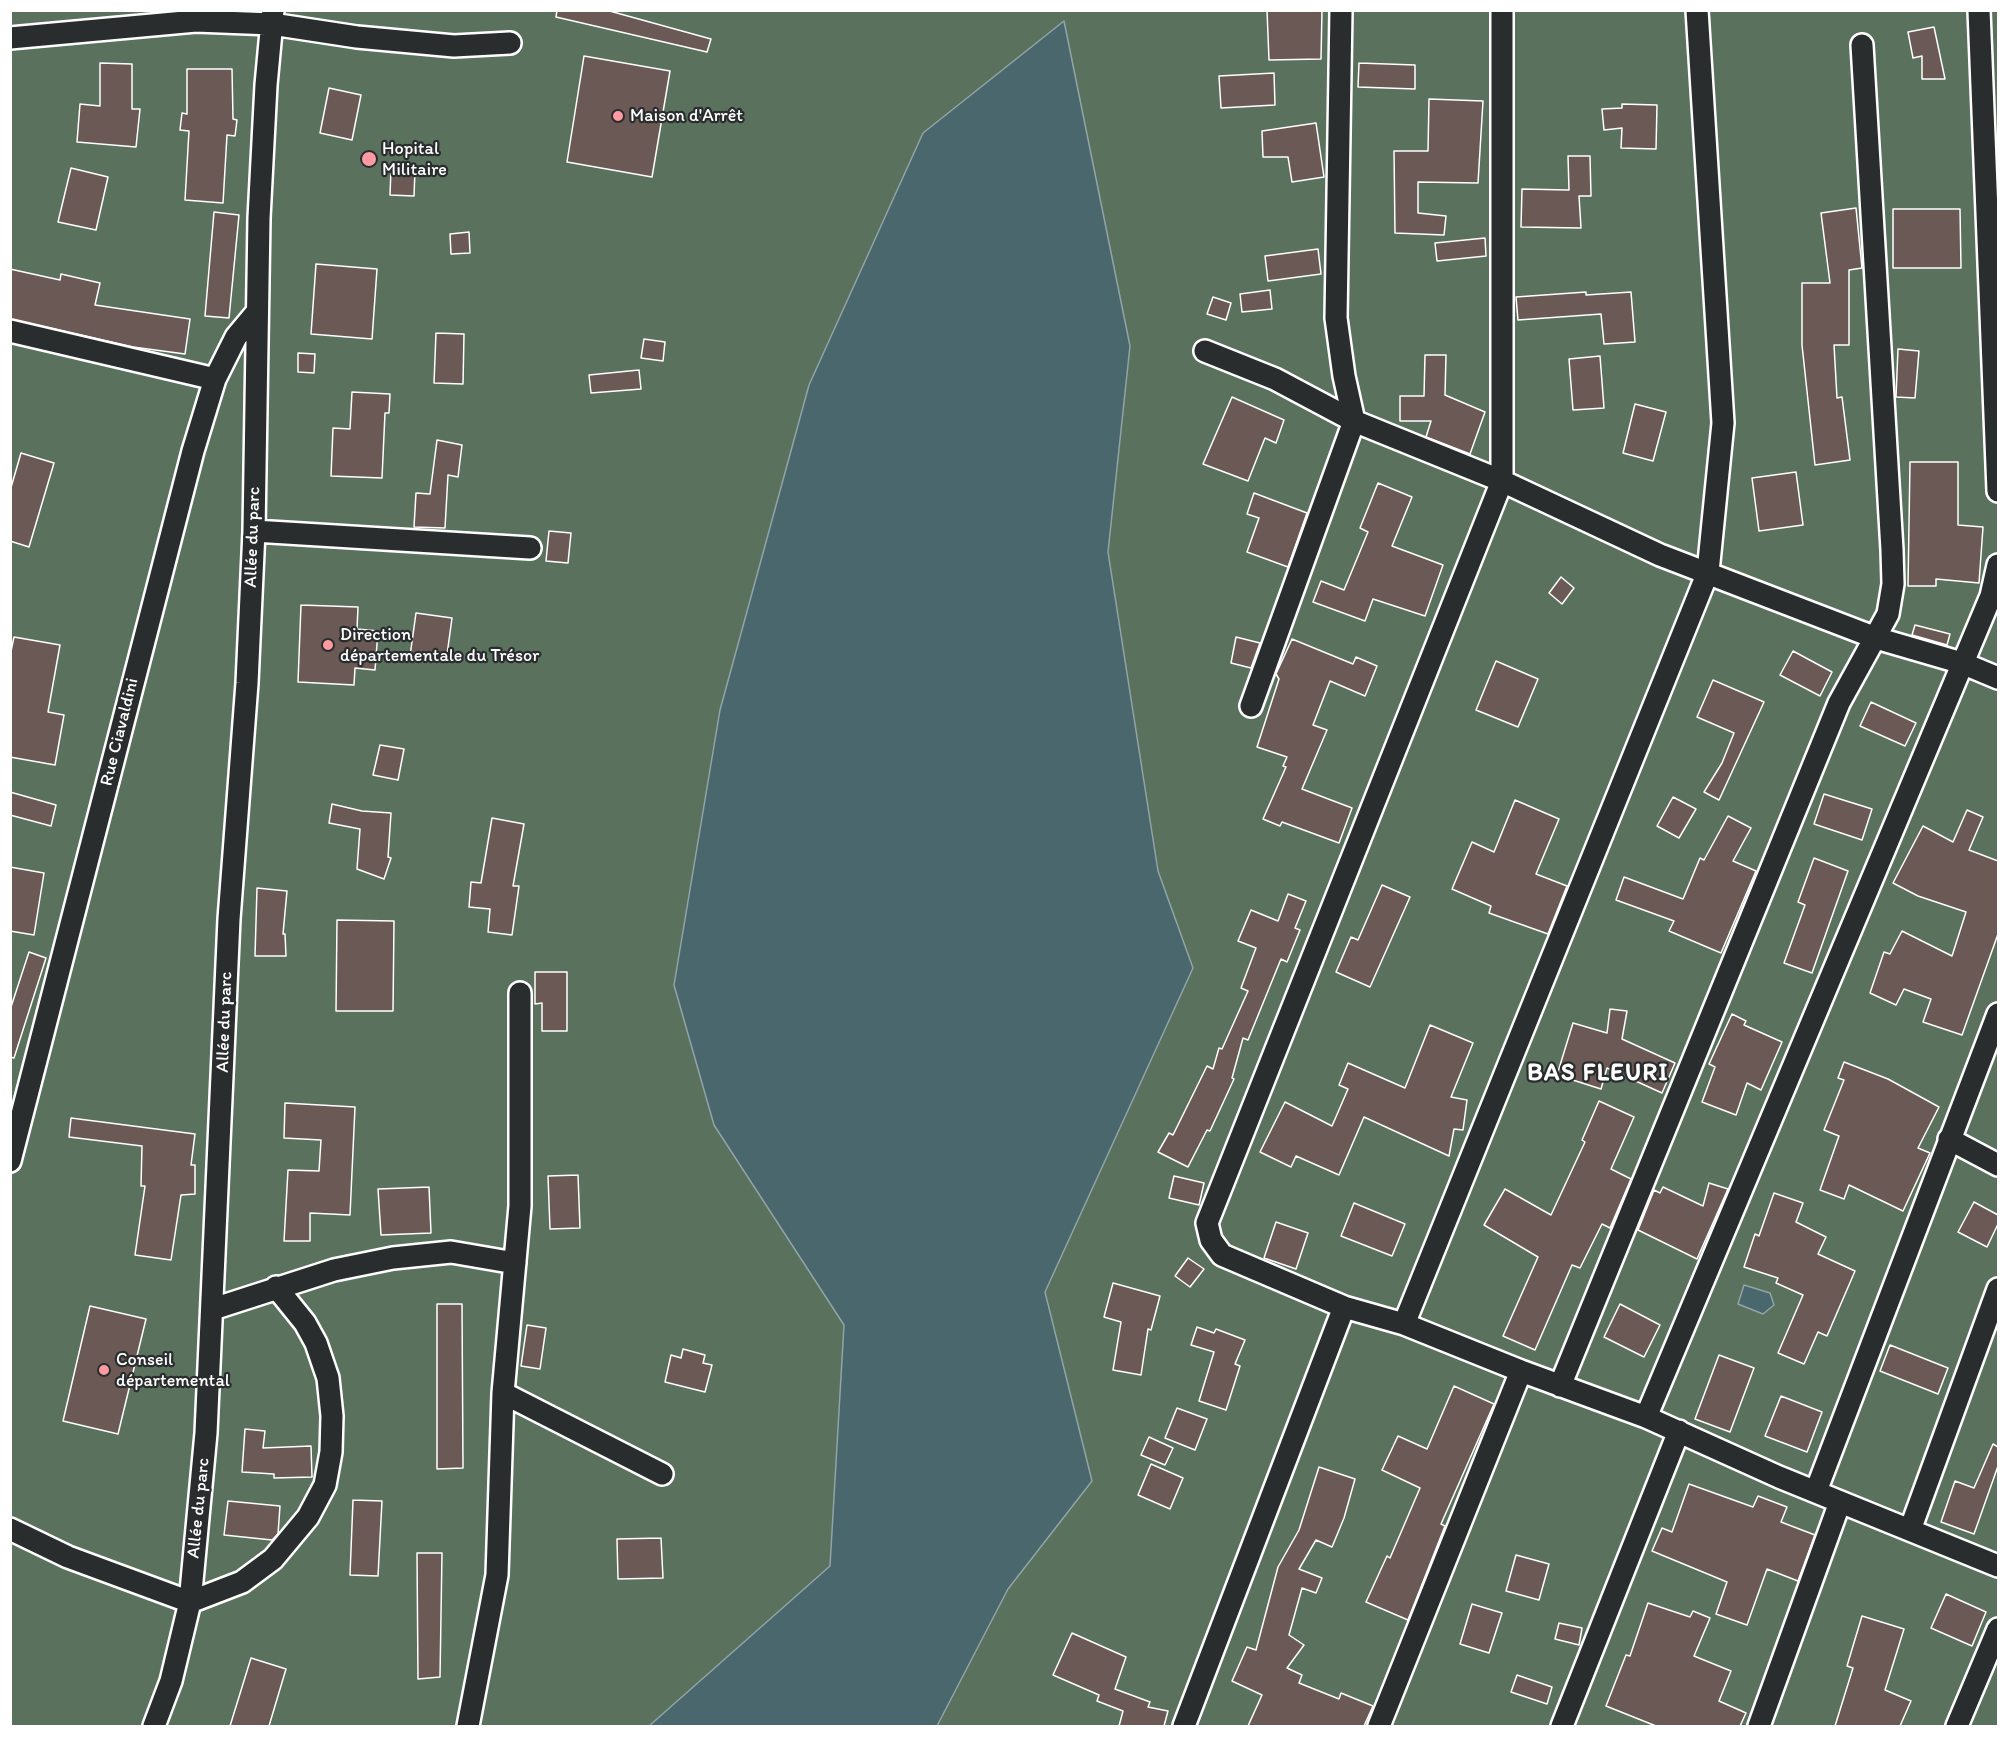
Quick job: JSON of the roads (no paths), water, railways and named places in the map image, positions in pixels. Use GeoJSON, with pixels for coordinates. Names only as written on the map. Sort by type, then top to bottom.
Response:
{"type":"FeatureCollection","features":[{"type":"Feature","properties":{"kind":"street"},"geometry":{"type":"LineString","coordinates":[[1251,705],[1354,421],[1344,376],[1336,318],[1341,10]]}},
{"type":"Feature","properties":{"kind":"street"},"geometry":{"type":"LineString","coordinates":[[1502,10],[1502,481],[1207,1223],[1211,1240],[1222,1255],[1344,1307],[1404,1324],[1560,1386],[1646,1417],[1840,1502],[1998,1566]]}},
{"type":"Feature","properties":{"kind":"street"},"geometry":{"type":"LineString","coordinates":[[1404,1324],[1708,573],[1723,423],[1697,10]]}},
{"type":"Feature","properties":{"kind":"street"},"geometry":{"type":"LineString","coordinates":[[1979,10],[1998,490]]}},
{"type":"Feature","properties":{"kind":"street"},"geometry":{"type":"LineString","coordinates":[[10,38],[196,21],[273,17],[357,37],[454,46],[510,43]]}},
{"type":"Feature","properties":{"kind":"street","name":"Allée du parc"},"geometry":{"type":"LineString","coordinates":[[154,1726],[171,1681],[190,1602],[206,1433],[229,919],[247,683],[254,531],[256,313],[266,85],[273,17]]}},
{"type":"Feature","properties":{"kind":"street"},"geometry":{"type":"LineString","coordinates":[[1560,1386],[1839,703],[1888,614],[1893,584],[1893,550],[1862,45]]}},
{"type":"Feature","properties":{"kind":"street","name":"Rue Ciavaldini"},"geometry":{"type":"LineString","coordinates":[[10,1161],[139,658],[215,379],[236,337],[256,313]]}},
{"type":"Feature","properties":{"kind":"street"},"geometry":{"type":"LineString","coordinates":[[10,331],[215,379]]}},
{"type":"Feature","properties":{"kind":"street"},"geometry":{"type":"LineString","coordinates":[[1205,351],[1275,379],[1354,421],[1502,481],[1660,555],[1876,638],[1962,663],[1998,678]]}},
{"type":"Feature","properties":{"kind":"street"},"geometry":{"type":"LineString","coordinates":[[254,531],[530,548]]}},
{"type":"Feature","properties":{"kind":"street"},"geometry":{"type":"LineString","coordinates":[[1646,1417],[1992,596],[1998,565]]}},
{"type":"Feature","properties":{"kind":"street"},"geometry":{"type":"LineString","coordinates":[[468,1726],[497,1575],[503,1393],[520,1206],[520,993]]}},
{"type":"Feature","properties":{"kind":"street"},"geometry":{"type":"LineString","coordinates":[[1816,1491],[1998,1014]]}},
{"type":"Feature","properties":{"kind":"street"},"geometry":{"type":"LineString","coordinates":[[1949,1138],[1998,1165]]}},
{"type":"Feature","properties":{"kind":"street"},"geometry":{"type":"LineString","coordinates":[[213,1308],[334,1270],[393,1258],[451,1252],[515,1263]]}},
{"type":"Feature","properties":{"kind":"street"},"geometry":{"type":"LineString","coordinates":[[10,1529],[68,1557],[190,1602],[242,1582],[273,1559],[308,1518],[325,1485],[331,1452],[332,1416],[328,1378],[316,1343],[305,1323],[276,1287]]}},
{"type":"Feature","properties":{"kind":"street"},"geometry":{"type":"LineString","coordinates":[[1910,1530],[1998,1289]]}},
{"type":"Feature","properties":{"kind":"street"},"geometry":{"type":"LineString","coordinates":[[1184,1726],[1344,1307]]}},
{"type":"Feature","properties":{"kind":"street"},"geometry":{"type":"LineString","coordinates":[[1379,1726],[1521,1371]]}},
{"type":"Feature","properties":{"kind":"street"},"geometry":{"type":"LineString","coordinates":[[503,1393],[662,1474]]}},
{"type":"Feature","properties":{"kind":"street"},"geometry":{"type":"LineString","coordinates":[[1562,1726],[1679,1431]]}},
{"type":"Feature","properties":{"kind":"street"},"geometry":{"type":"LineString","coordinates":[[1759,1726],[1840,1502]]}},
{"type":"Feature","properties":{"kind":"street"},"geometry":{"type":"LineString","coordinates":[[1957,1726],[1998,1629]]}},
{"type":"Feature","properties":{"kind":"water"},"geometry":{"type":"Polygon","coordinates":[[[1064,21],[1130,346],[1108,552],[1158,871],[1193,968],[1045,1292],[1092,1481],[1008,1589],[937,1726],[649,1726],[830,1566],[844,1325],[714,1125],[674,985],[720,710],[809,385],[923,133],[1064,21]]]}},
{"type":"Feature","properties":{"kind":"water"},"geometry":{"type":"Polygon","coordinates":[[[1744,1285],[1770,1293],[1774,1305],[1763,1314],[1738,1304],[1744,1285]]]}},
{"type":"Feature","properties":{"kind":"place","name":"Maison d'Arrêt"},"geometry":{"type":"Point","coordinates":[618,116]}},
{"type":"Feature","properties":{"kind":"place","name":"Hopital Militaire"},"geometry":{"type":"Point","coordinates":[369,159]}},
{"type":"Feature","properties":{"kind":"place","name":"Direction départementale du Trésor"},"geometry":{"type":"Point","coordinates":[328,645]}},
{"type":"Feature","properties":{"kind":"place","name":"Conseil départemental"},"geometry":{"type":"Point","coordinates":[104,1370]}},
{"type":"Feature","properties":{"kind":"district","name":"BAS FLEURI"},"geometry":{"type":"Point","coordinates":[1598,1074]}}]}
